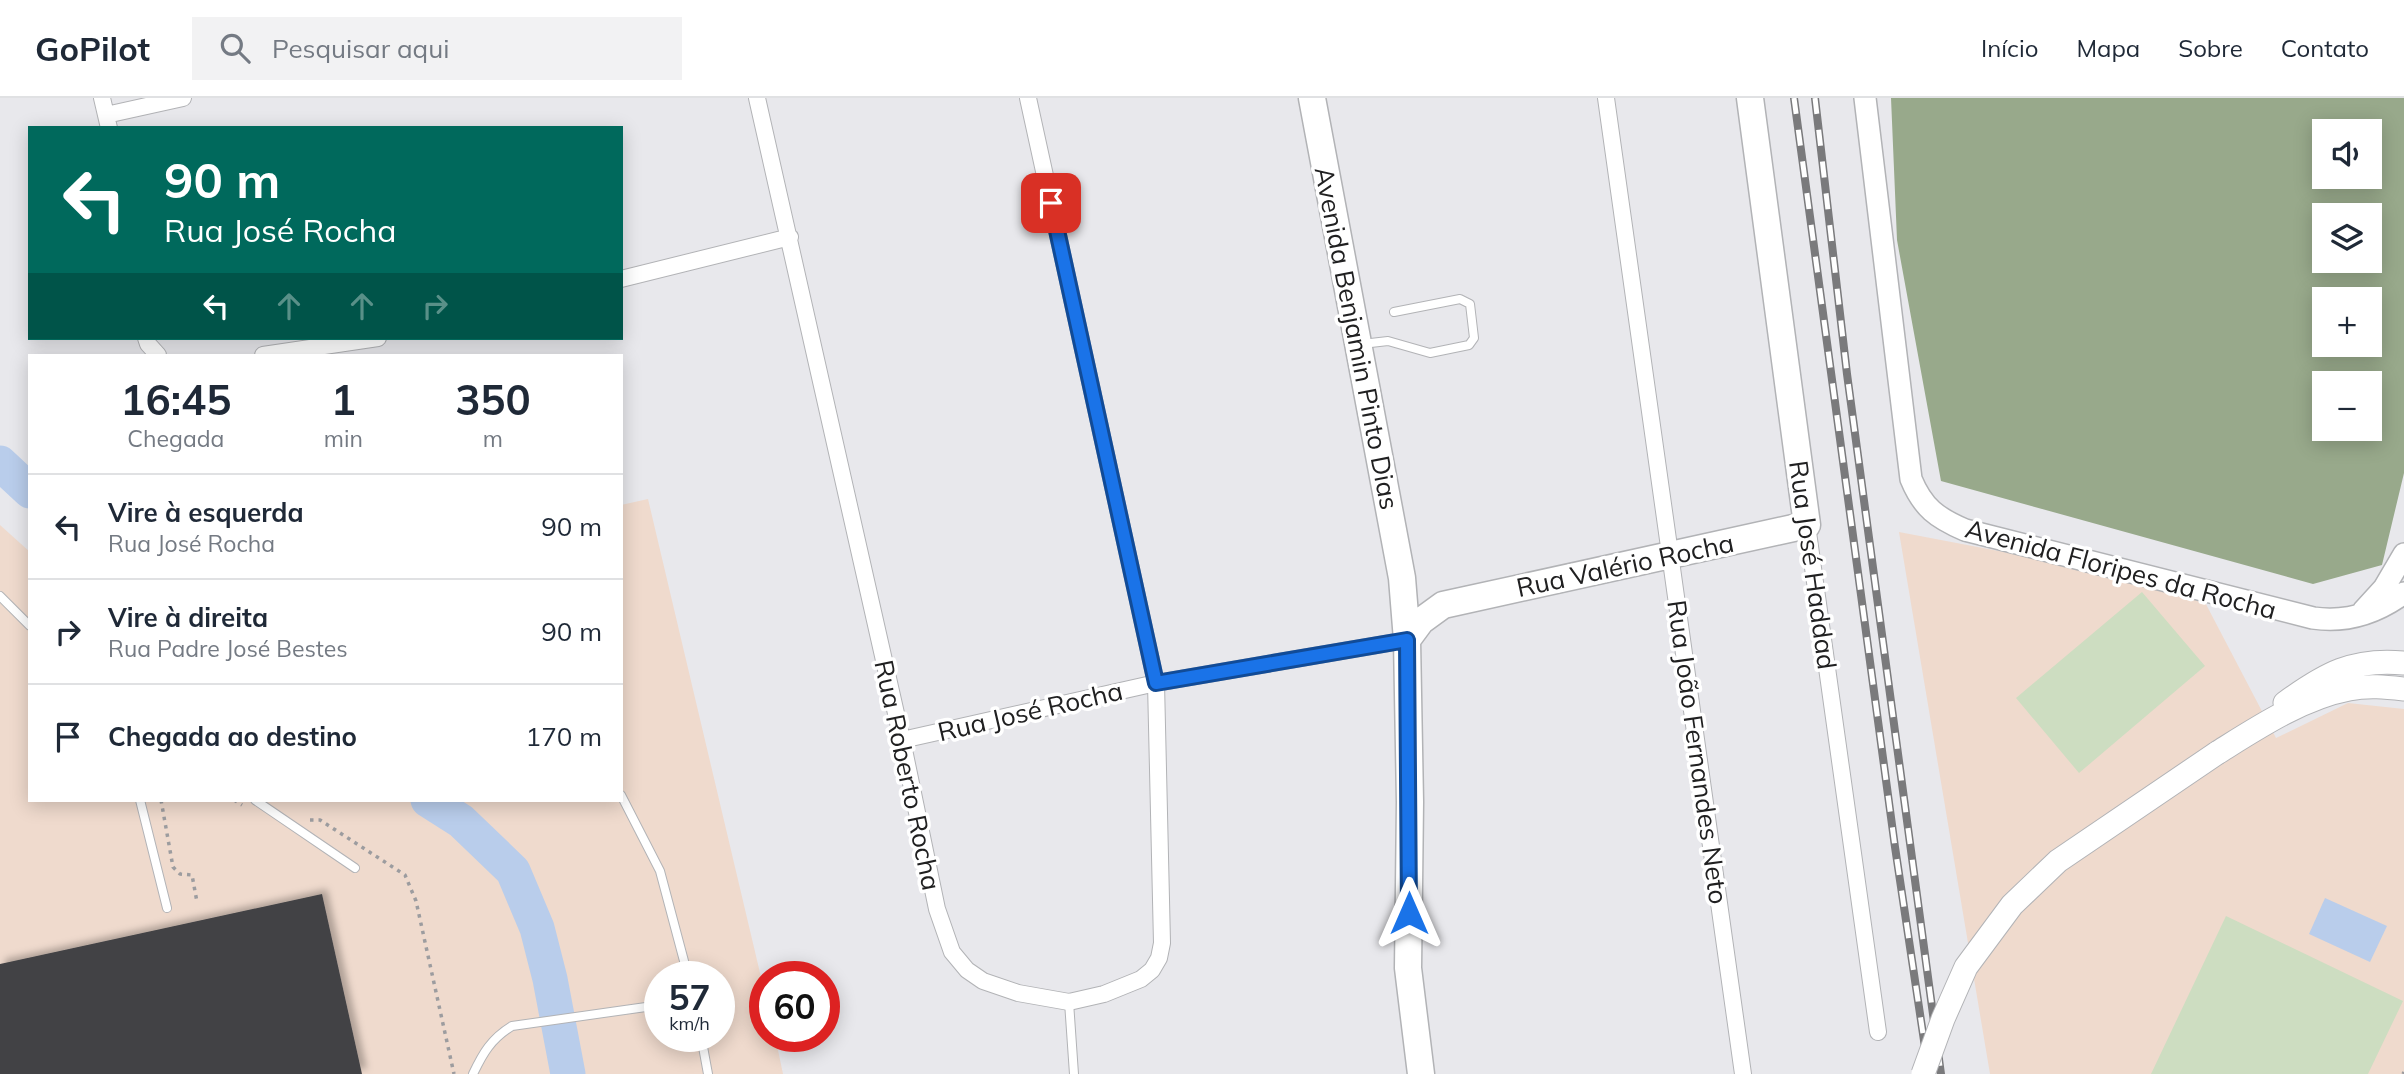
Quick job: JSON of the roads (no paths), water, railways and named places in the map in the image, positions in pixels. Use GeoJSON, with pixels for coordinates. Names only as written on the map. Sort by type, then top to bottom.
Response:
{"type":"FeatureCollection","features":[{"type":"Feature","properties":{"kind":"main road","name":"Avenida Benjamin Pinto Dias"},"geometry":{"type":"LineString","coordinates":[[1312,98],[1402,578],[1407,640],[1410,802],[1408,968],[1421,1074]]}},
{"type":"Feature","properties":{"kind":"main road","name":"Rua José Haddad"},"geometry":{"type":"LineString","coordinates":[[1750,98],[1807,525]]}},
{"type":"Feature","properties":{"kind":"main road","name":"Rua Valério Rocha"},"geometry":{"type":"LineString","coordinates":[[1443,605],[1807,525]]}},
{"type":"Feature","properties":{"kind":"main road"},"geometry":{"type":"LineString","coordinates":[[1402,578],[1421,596],[1443,605]]}},
{"type":"Feature","properties":{"kind":"main road"},"geometry":{"type":"LineString","coordinates":[[1407,640],[1421,621],[1443,605]]}},
{"type":"Feature","properties":{"kind":"main road"},"geometry":{"type":"LineString","coordinates":[[2248,734],[2274,711],[2330,673],[2368,662],[2404,663]]}},
{"type":"Feature","properties":{"kind":"main road"},"geometry":{"type":"LineString","coordinates":[[1923,1074],[1942,1019],[1966,967],[2011,905],[2058,861],[2217,753],[2307,703],[2350,688],[2372,686],[2404,689]]}},
{"type":"Feature","properties":{"kind":"street"},"geometry":{"type":"LineString","coordinates":[[102,98],[107,121],[183,98]]}},
{"type":"Feature","properties":{"kind":"street","name":"Rua Roberto Rocha"},"geometry":{"type":"LineString","coordinates":[[757,98],[902,740],[937,909],[952,952],[967,970],[983,981],[1018,993],[1069,1002],[1104,995],[1141,979],[1152,970],[1159,958],[1162,943],[1156,683],[1028,98]]}},
{"type":"Feature","properties":{"kind":"street","name":"Rua João Fernandes Neto"},"geometry":{"type":"LineString","coordinates":[[1606,98],[1743,1074]]}},
{"type":"Feature","properties":{"kind":"street","name":"Avenida Floripes da Rocha"},"geometry":{"type":"LineString","coordinates":[[1865,98],[1911,479],[1927,508],[1965,530],[2327,620],[2358,616],[2377,610],[2404,593]]}},
{"type":"Feature","properties":{"kind":"street"},"geometry":{"type":"LineString","coordinates":[[623,279],[790,237]]}},
{"type":"Feature","properties":{"kind":"street"},"geometry":{"type":"LineString","coordinates":[[147,340],[157,354]]}},
{"type":"Feature","properties":{"kind":"street"},"geometry":{"type":"LineString","coordinates":[[270,354],[364,340]]}},
{"type":"Feature","properties":{"kind":"street","name":"Rua José Haddad"},"geometry":{"type":"LineString","coordinates":[[1807,525],[1878,1032]]}},
{"type":"Feature","properties":{"kind":"street"},"geometry":{"type":"LineString","coordinates":[[2358,616],[2384,588],[2404,554]]}},
{"type":"Feature","properties":{"kind":"street","name":"Rua José Rocha"},"geometry":{"type":"LineString","coordinates":[[902,740],[1156,683],[1407,640]]}},
{"type":"Feature","properties":{"kind":"lane"},"geometry":{"type":"LineString","coordinates":[[1359,344],[1388,341],[1430,353],[1469,345],[1474,338],[1470,304],[1460,299],[1394,312]]}},
{"type":"Feature","properties":{"kind":"lane"},"geometry":{"type":"LineString","coordinates":[[1,598],[28,624]]}},
{"type":"Feature","properties":{"kind":"lane"},"geometry":{"type":"LineString","coordinates":[[623,799],[660,871],[684,961]]}},
{"type":"Feature","properties":{"kind":"lane"},"geometry":{"type":"LineString","coordinates":[[140,802],[167,908]]}},
{"type":"Feature","properties":{"kind":"lane"},"geometry":{"type":"LineString","coordinates":[[258,802],[355,868]]}},
{"type":"Feature","properties":{"kind":"lane"},"geometry":{"type":"LineString","coordinates":[[1069,1002],[1074,1074]]}},
{"type":"Feature","properties":{"kind":"lane"},"geometry":{"type":"LineString","coordinates":[[473,1074],[484,1050],[496,1036],[512,1026],[644,1007]]}},
{"type":"Feature","properties":{"kind":"lane"},"geometry":{"type":"LineString","coordinates":[[704,1052],[708,1074]]}},
{"type":"Feature","properties":{"kind":"water"},"geometry":{"type":"Polygon","coordinates":[[[2325,898],[2387,926],[2370,962],[2309,934],[2325,898]]]}},
{"type":"Feature","properties":{"kind":"waterway"},"geometry":{"type":"LineString","coordinates":[[0,463],[28,489]]}},
{"type":"Feature","properties":{"kind":"waterway"},"geometry":{"type":"LineString","coordinates":[[431,802],[461,821],[513,871],[537,928],[550,979],[568,1074]]}},
{"type":"Feature","properties":{"kind":"railway"},"geometry":{"type":"LineString","coordinates":[[1794,98],[1895,847],[1929,1074]]}},
{"type":"Feature","properties":{"kind":"railway"},"geometry":{"type":"LineString","coordinates":[[1815,98],[1847,374],[1941,1074]]}}]}
